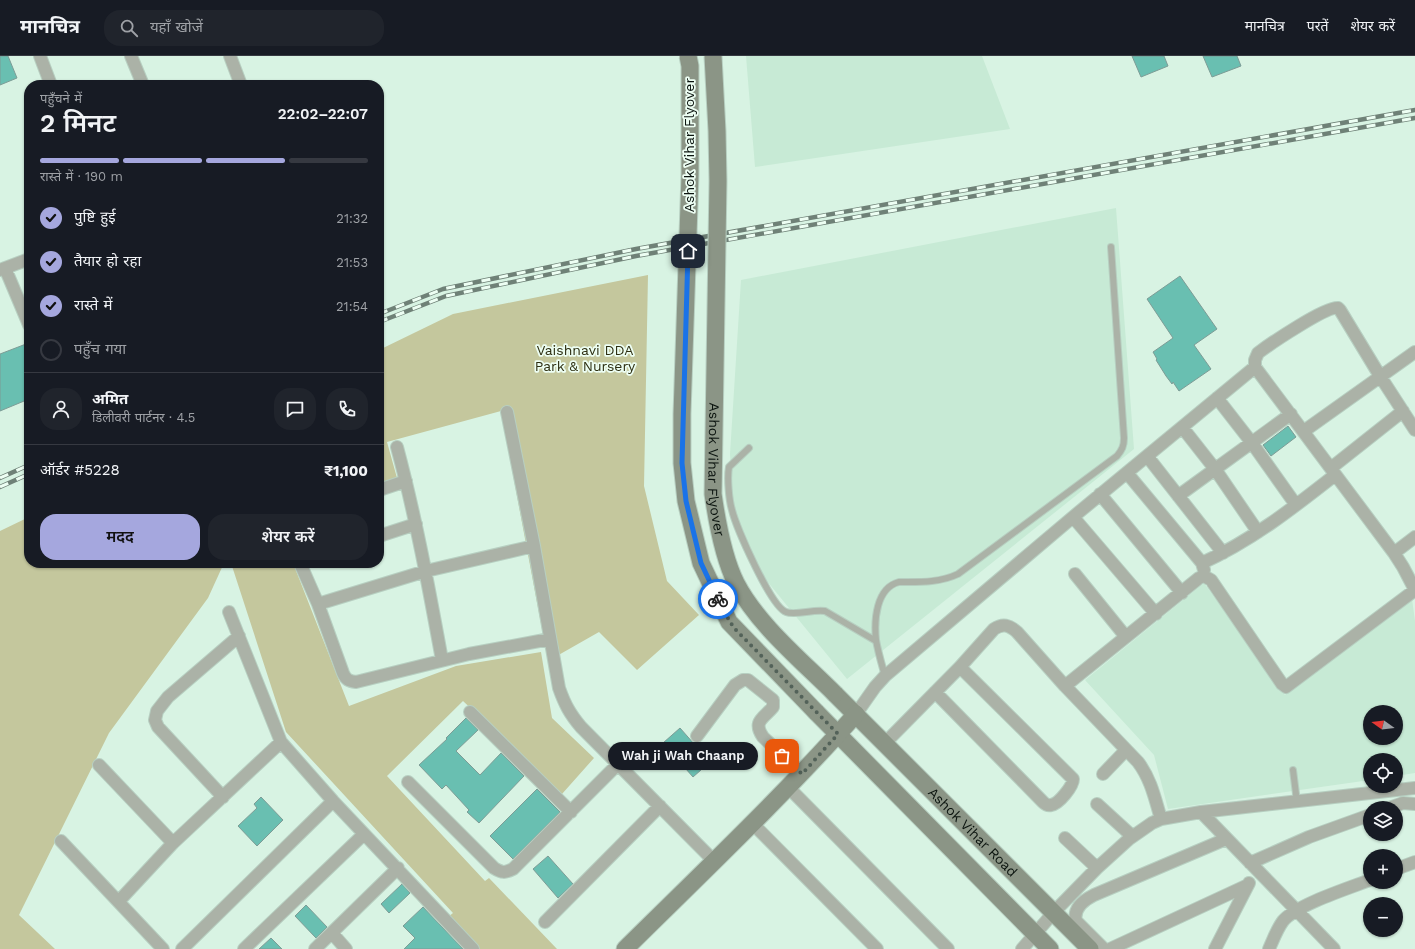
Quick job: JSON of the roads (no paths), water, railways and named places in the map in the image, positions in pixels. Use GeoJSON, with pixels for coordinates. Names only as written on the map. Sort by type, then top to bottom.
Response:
{"type":"FeatureCollection","features":[{"type":"Feature","properties":{"kind":"main road","name":"Ashok Vihar Flyover"},"geometry":{"type":"LineString","coordinates":[[688,56],[690,66],[690,175],[682,414],[682,463],[686,501],[701,563],[730,622],[838,734]]}},
{"type":"Feature","properties":{"kind":"main road","name":"Ashok Vihar Flyover"},"geometry":{"type":"LineString","coordinates":[[713,56],[718,181],[713,494],[715,508],[726,556],[735,582],[746,600],[768,628],[856,714]]}},
{"type":"Feature","properties":{"kind":"main road"},"geometry":{"type":"LineString","coordinates":[[625,949],[715,862],[802,774],[856,714]]}},
{"type":"Feature","properties":{"kind":"main road","name":"Ashok Vihar Road"},"geometry":{"type":"LineString","coordinates":[[856,714],[1090,949]]}},
{"type":"Feature","properties":{"kind":"main road","name":"Ashok Vihar Road"},"geometry":{"type":"LineString","coordinates":[[838,734],[1050,949]]}},
{"type":"Feature","properties":{"kind":"street"},"geometry":{"type":"LineString","coordinates":[[40,56],[49,80]]}},
{"type":"Feature","properties":{"kind":"street"},"geometry":{"type":"LineString","coordinates":[[131,56],[141,80]]}},
{"type":"Feature","properties":{"kind":"street"},"geometry":{"type":"LineString","coordinates":[[230,56],[239,80]]}},
{"type":"Feature","properties":{"kind":"street"},"geometry":{"type":"LineString","coordinates":[[24,261],[3,269],[24,314]]}},
{"type":"Feature","properties":{"kind":"street"},"geometry":{"type":"LineString","coordinates":[[856,714],[875,687],[885,676],[1100,494],[1254,367],[1258,353],[1334,307],[1340,310],[1402,412],[1415,430]]}},
{"type":"Feature","properties":{"kind":"street"},"geometry":{"type":"LineString","coordinates":[[1304,431],[1415,352]]}},
{"type":"Feature","properties":{"kind":"street"},"geometry":{"type":"LineString","coordinates":[[1065,686],[1199,578],[1204,576],[1211,580],[1282,684],[1286,687],[1415,590],[1394,553],[1304,431],[1254,367]]}},
{"type":"Feature","properties":{"kind":"street"},"geometry":{"type":"LineString","coordinates":[[1217,398],[1252,443],[1296,505]]}},
{"type":"Feature","properties":{"kind":"street"},"geometry":{"type":"LineString","coordinates":[[507,412],[534,546],[559,688],[571,715],[715,862]]}},
{"type":"Feature","properties":{"kind":"street"},"geometry":{"type":"LineString","coordinates":[[1202,563],[1223,553],[1258,532],[1296,505],[1402,412]]}},
{"type":"Feature","properties":{"kind":"street"},"geometry":{"type":"LineString","coordinates":[[1178,496],[1291,414]]}},
{"type":"Feature","properties":{"kind":"street"},"geometry":{"type":"LineString","coordinates":[[1182,427],[1215,469],[1258,532]]}},
{"type":"Feature","properties":{"kind":"street"},"geometry":{"type":"LineString","coordinates":[[397,448],[426,571],[442,660]]}},
{"type":"Feature","properties":{"kind":"street"},"geometry":{"type":"LineString","coordinates":[[1146,456],[1223,553]]}},
{"type":"Feature","properties":{"kind":"street"},"geometry":{"type":"LineString","coordinates":[[1127,472],[1202,563],[1204,567],[1204,576]]}},
{"type":"Feature","properties":{"kind":"street"},"geometry":{"type":"LineString","coordinates":[[384,488],[406,481]]}},
{"type":"Feature","properties":{"kind":"street"},"geometry":{"type":"LineString","coordinates":[[1100,494],[1182,593]]}},
{"type":"Feature","properties":{"kind":"street"},"geometry":{"type":"LineString","coordinates":[[1073,517],[1156,614]]}},
{"type":"Feature","properties":{"kind":"street"},"geometry":{"type":"LineString","coordinates":[[384,534],[416,524]]}},
{"type":"Feature","properties":{"kind":"street"},"geometry":{"type":"LineString","coordinates":[[1394,553],[1415,537]]}},
{"type":"Feature","properties":{"kind":"street"},"geometry":{"type":"LineString","coordinates":[[318,604],[426,571],[534,546]]}},
{"type":"Feature","properties":{"kind":"street"},"geometry":{"type":"LineString","coordinates":[[302,568],[318,604],[343,674],[349,681],[356,682],[469,654],[550,639]]}},
{"type":"Feature","properties":{"kind":"street"},"geometry":{"type":"LineString","coordinates":[[1075,574],[1126,637]]}},
{"type":"Feature","properties":{"kind":"street"},"geometry":{"type":"LineString","coordinates":[[229,612],[281,742],[333,801],[473,949]]}},
{"type":"Feature","properties":{"kind":"street"},"geometry":{"type":"LineString","coordinates":[[885,743],[960,667],[994,629],[1005,624],[1011,626],[1017,632],[1065,686],[1145,771],[1149,779],[1161,819]]}},
{"type":"Feature","properties":{"kind":"street"},"geometry":{"type":"LineString","coordinates":[[223,797],[158,727],[155,720],[157,711],[168,697],[239,636]]}},
{"type":"Feature","properties":{"kind":"street"},"geometry":{"type":"LineString","coordinates":[[935,692],[1046,805],[1056,803],[1070,788],[1073,783],[1073,779],[960,667]]}},
{"type":"Feature","properties":{"kind":"street"},"geometry":{"type":"LineString","coordinates":[[697,736],[735,685],[743,680],[748,680],[773,700],[773,706],[760,718],[758,731],[802,774]]}},
{"type":"Feature","properties":{"kind":"street"},"geometry":{"type":"LineString","coordinates":[[470,712],[571,812]]}},
{"type":"Feature","properties":{"kind":"street"},"geometry":{"type":"LineString","coordinates":[[119,901],[173,843],[281,742]]}},
{"type":"Feature","properties":{"kind":"street"},"geometry":{"type":"LineString","coordinates":[[1102,774],[1126,750]]}},
{"type":"Feature","properties":{"kind":"street"},"geometry":{"type":"LineString","coordinates":[[408,782],[494,868],[506,873],[513,869],[618,764]]}},
{"type":"Feature","properties":{"kind":"street"},"geometry":{"type":"LineString","coordinates":[[99,765],[173,843]]}},
{"type":"Feature","properties":{"kind":"street"},"geometry":{"type":"LineString","coordinates":[[788,787],[948,949]]}},
{"type":"Feature","properties":{"kind":"street"},"geometry":{"type":"LineString","coordinates":[[1022,949],[1054,912],[1096,868],[1132,836],[1161,819],[1201,812],[1415,788]]}},
{"type":"Feature","properties":{"kind":"street"},"geometry":{"type":"LineString","coordinates":[[182,949],[333,801]]}},
{"type":"Feature","properties":{"kind":"street"},"geometry":{"type":"LineString","coordinates":[[1403,803],[1415,804]]}},
{"type":"Feature","properties":{"kind":"street"},"geometry":{"type":"LineString","coordinates":[[1097,804],[1132,836]]}},
{"type":"Feature","properties":{"kind":"street"},"geometry":{"type":"LineString","coordinates":[[545,922],[660,806]]}},
{"type":"Feature","properties":{"kind":"street"},"geometry":{"type":"LineString","coordinates":[[1201,812],[1334,949]]}},
{"type":"Feature","properties":{"kind":"street"},"geometry":{"type":"LineString","coordinates":[[1215,949],[1248,885],[1253,866],[1309,838],[1363,818]]}},
{"type":"Feature","properties":{"kind":"street"},"geometry":{"type":"LineString","coordinates":[[752,823],[878,949]]}},
{"type":"Feature","properties":{"kind":"street"},"geometry":{"type":"LineString","coordinates":[[244,949],[364,834]]}},
{"type":"Feature","properties":{"kind":"street"},"geometry":{"type":"LineString","coordinates":[[1065,838],[1096,868]]}},
{"type":"Feature","properties":{"kind":"street"},"geometry":{"type":"LineString","coordinates":[[1104,949],[1076,921],[1076,912],[1081,903],[1094,895],[1226,839]]}},
{"type":"Feature","properties":{"kind":"street"},"geometry":{"type":"LineString","coordinates":[[61,841],[163,949]]}},
{"type":"Feature","properties":{"kind":"street"},"geometry":{"type":"LineString","coordinates":[[1403,866],[1415,862]]}},
{"type":"Feature","properties":{"kind":"street"},"geometry":{"type":"LineString","coordinates":[[315,949],[398,868]]}},
{"type":"Feature","properties":{"kind":"street"},"geometry":{"type":"LineString","coordinates":[[1269,949],[1280,925],[1296,910],[1363,883]]}},
{"type":"Feature","properties":{"kind":"street"},"geometry":{"type":"LineString","coordinates":[[1110,949],[1248,885]]}},
{"type":"Feature","properties":{"kind":"street"},"geometry":{"type":"LineString","coordinates":[[332,934],[346,949]]}},
{"type":"Feature","properties":{"kind":"lane"},"geometry":{"type":"LineString","coordinates":[[885,676],[876,641],[876,624],[878,609],[884,592],[888,587],[899,582],[939,581],[948,579],[958,574],[1121,452],[1124,445],[1124,438],[1111,247]]}},
{"type":"Feature","properties":{"kind":"lane"},"geometry":{"type":"LineString","coordinates":[[749,448],[730,468],[729,478],[732,508],[756,568],[774,599],[782,610],[786,612],[797,613],[818,610],[825,611],[876,641]]}},
{"type":"Feature","properties":{"kind":"lane"},"geometry":{"type":"LineString","coordinates":[[1293,770],[1297,802]]}},
{"type":"Feature","properties":{"kind":"railway"},"geometry":{"type":"LineString","coordinates":[[384,312],[443,289],[636,249],[1415,110]]}},
{"type":"Feature","properties":{"kind":"railway"},"geometry":{"type":"LineString","coordinates":[[384,320],[446,296],[636,256],[1415,118]]}},
{"type":"Feature","properties":{"kind":"railway"},"geometry":{"type":"LineString","coordinates":[[0,478],[24,467]]}},
{"type":"Feature","properties":{"kind":"railway"},"geometry":{"type":"LineString","coordinates":[[0,487],[24,476]]}},
{"type":"Feature","properties":{"kind":"place","name":"Wah ji Wah Chaanp"},"geometry":{"type":"Point","coordinates":[782,756]}},
{"type":"Feature","properties":{"kind":"park label","name":"Vaishnavi DDA Park & Nursery"},"geometry":{"type":"Point","coordinates":[585,358]}}]}
